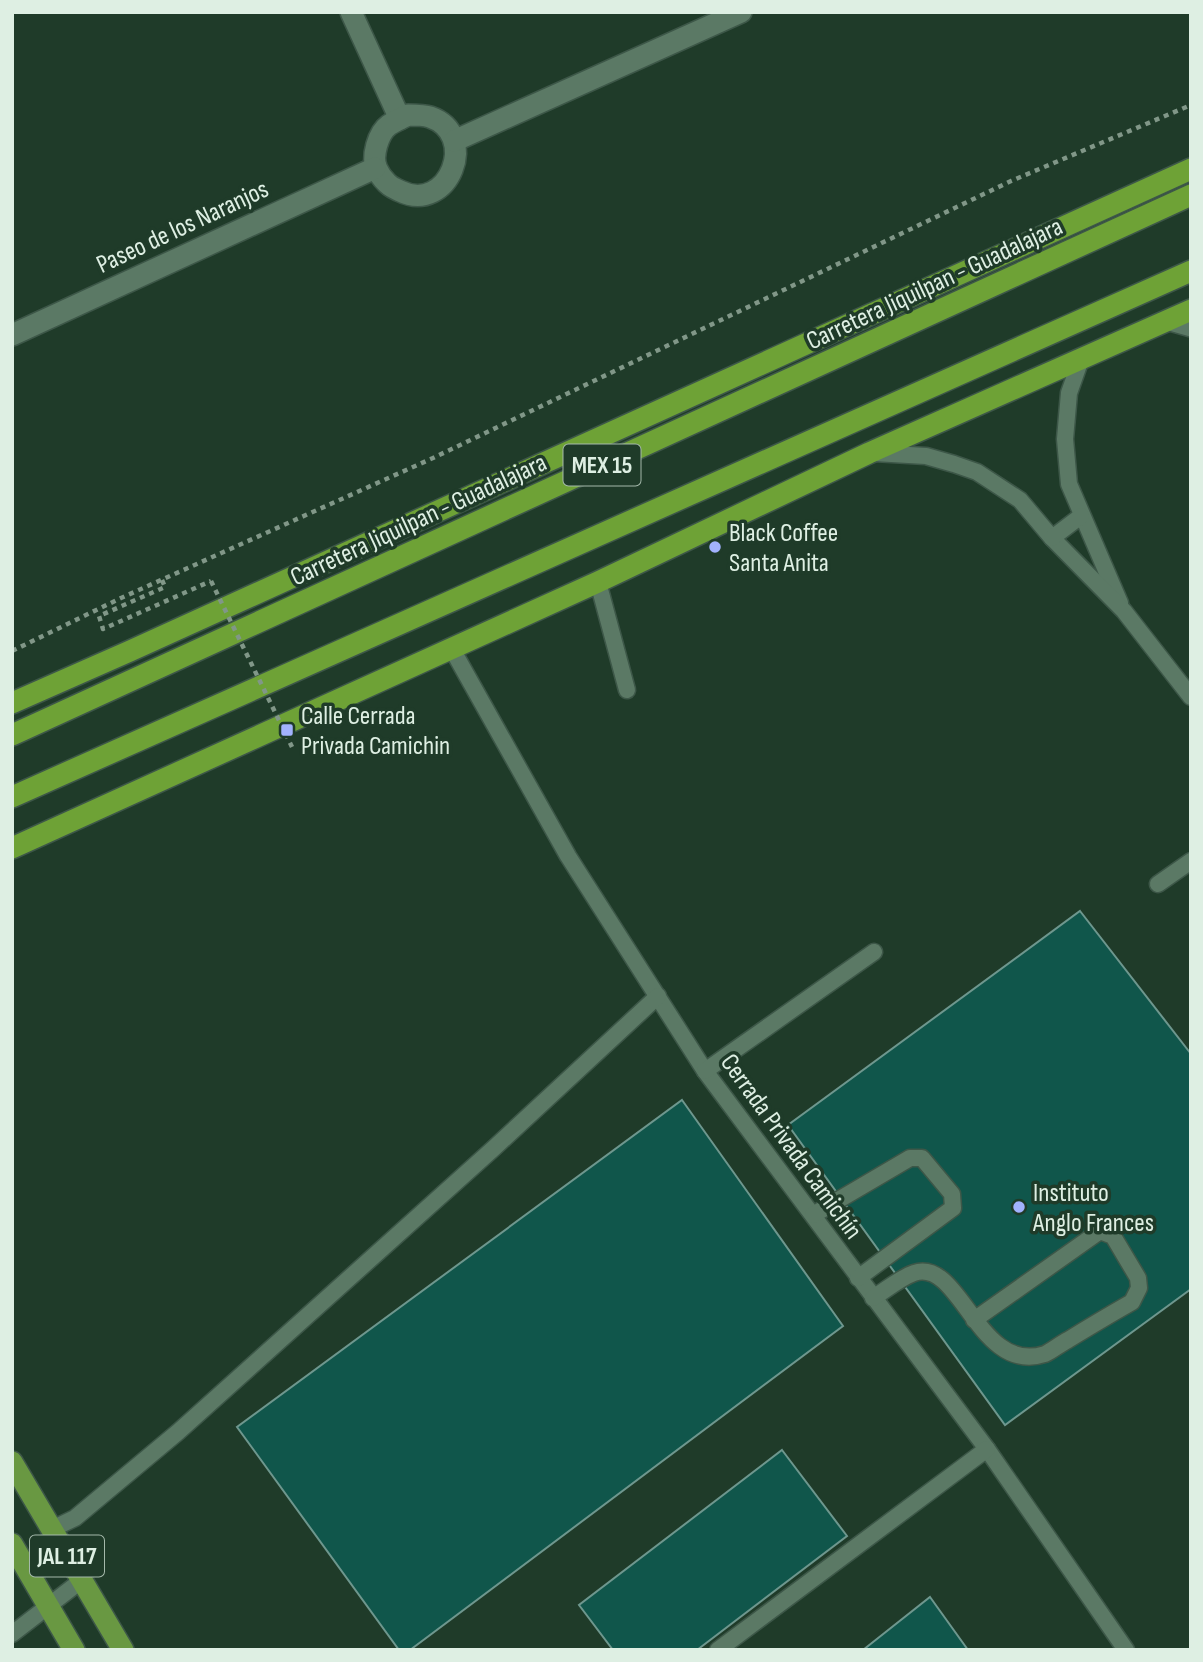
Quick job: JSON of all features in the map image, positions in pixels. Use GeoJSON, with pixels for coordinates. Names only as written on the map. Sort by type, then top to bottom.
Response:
{"type":"FeatureCollection","features":[{"type":"Feature","properties":{"kind":"highway"},"geometry":{"type":"LineString","coordinates":[[12,703],[130,652],[1191,169]]}},
{"type":"Feature","properties":{"kind":"highway","name":"Carretera Jiquilpan - Guadalajara"},"geometry":{"type":"LineString","coordinates":[[12,735],[1191,195]]}},
{"type":"Feature","properties":{"kind":"highway","name":"MEX 15"},"geometry":{"type":"LineString","coordinates":[[12,797],[1191,271]]}},
{"type":"Feature","properties":{"kind":"highway"},"geometry":{"type":"LineString","coordinates":[[12,848],[598,582],[869,453],[1080,359],[1181,323],[1191,310]]}},
{"type":"Feature","properties":{"kind":"main road","name":"JAL 117"},"geometry":{"type":"LineString","coordinates":[[12,1462],[123,1650]]}},
{"type":"Feature","properties":{"kind":"main road","name":"JAL 117"},"geometry":{"type":"LineString","coordinates":[[12,1544],[74,1650]]}},
{"type":"Feature","properties":{"kind":"street"},"geometry":{"type":"LineString","coordinates":[[351,12],[400,119]]}},
{"type":"Feature","properties":{"kind":"street"},"geometry":{"type":"LineString","coordinates":[[454,141],[741,12]]}},
{"type":"Feature","properties":{"kind":"street"},"geometry":{"type":"LineString","coordinates":[[408,115],[430,117],[451,132],[454,141],[454,171],[440,188],[425,195],[409,195],[389,186],[376,168],[375,146],[387,126],[408,115]]}},
{"type":"Feature","properties":{"kind":"street","name":"Paseo de los Naranjos"},"geometry":{"type":"LineString","coordinates":[[12,335],[376,168]]}},
{"type":"Feature","properties":{"kind":"lane"},"geometry":{"type":"LineString","coordinates":[[1080,359],[1069,393],[1065,439],[1069,484],[1124,611]]}},
{"type":"Feature","properties":{"kind":"lane"},"geometry":{"type":"LineString","coordinates":[[869,453],[926,456],[976,472],[1020,500],[1052,538],[1124,611],[1191,697]]}},
{"type":"Feature","properties":{"kind":"lane"},"geometry":{"type":"LineString","coordinates":[[1052,538],[1081,516]]}},
{"type":"Feature","properties":{"kind":"lane"},"geometry":{"type":"LineString","coordinates":[[598,582],[627,690]]}},
{"type":"Feature","properties":{"kind":"lane","name":"Cerrada Privada Camichín"},"geometry":{"type":"LineString","coordinates":[[452,649],[568,856],[705,1071],[987,1449],[1126,1650]]}},
{"type":"Feature","properties":{"kind":"lane"},"geometry":{"type":"LineString","coordinates":[[1158,884],[1191,861]]}},
{"type":"Feature","properties":{"kind":"lane"},"geometry":{"type":"LineString","coordinates":[[705,1071],[874,953]]}},
{"type":"Feature","properties":{"kind":"lane"},"geometry":{"type":"LineString","coordinates":[[52,1529],[75,1518],[178,1432],[494,1148],[658,996]]}},
{"type":"Feature","properties":{"kind":"lane"},"geometry":{"type":"LineString","coordinates":[[813,1215],[910,1158],[922,1158],[952,1194],[953,1208],[858,1278]]}},
{"type":"Feature","properties":{"kind":"lane"},"geometry":{"type":"LineString","coordinates":[[873,1298],[915,1273],[928,1272],[948,1283],[974,1320],[986,1335],[1004,1349],[1021,1355],[1044,1354],[1132,1302],[1139,1288],[1138,1278],[1113,1236],[1100,1231],[974,1320]]}},
{"type":"Feature","properties":{"kind":"lane"},"geometry":{"type":"LineString","coordinates":[[718,1650],[987,1449]]}},
{"type":"Feature","properties":{"kind":"lane"},"geometry":{"type":"LineString","coordinates":[[12,1634],[82,1580]]}},
{"type":"Feature","properties":{"kind":"path"},"geometry":{"type":"LineString","coordinates":[[12,651],[433,458],[1011,181],[1191,105]]}},
{"type":"Feature","properties":{"kind":"path"},"geometry":{"type":"LineString","coordinates":[[162,580],[165,587],[99,616],[103,629],[211,580],[292,747]]}},
{"type":"Feature","properties":{"kind":"building","name":"Instituto Anglo Frances"},"geometry":{"type":"Polygon","coordinates":[[[1080,911],[1191,1054],[1191,1289],[1005,1425],[788,1125],[1080,911]]]}},
{"type":"Feature","properties":{"kind":"building"},"geometry":{"type":"Polygon","coordinates":[[[682,1100],[843,1326],[410,1650],[399,1650],[237,1427],[682,1100]]]}},
{"type":"Feature","properties":{"kind":"building"},"geometry":{"type":"Polygon","coordinates":[[[782,1450],[847,1536],[697,1650],[613,1650],[579,1605],[782,1450]]]}},
{"type":"Feature","properties":{"kind":"building"},"geometry":{"type":"Polygon","coordinates":[[[930,1597],[968,1650],[863,1650],[930,1597]]]}},
{"type":"Feature","properties":{"kind":"place","name":"Black Coffee Santa Anita"},"geometry":{"type":"Point","coordinates":[715,547]}},
{"type":"Feature","properties":{"kind":"place","name":"Calle Cerrada Privada Camichin"},"geometry":{"type":"Point","coordinates":[287,730]}},
{"type":"Feature","properties":{"kind":"place","name":"Instituto Anglo Frances"},"geometry":{"type":"Point","coordinates":[1019,1207]}}]}
